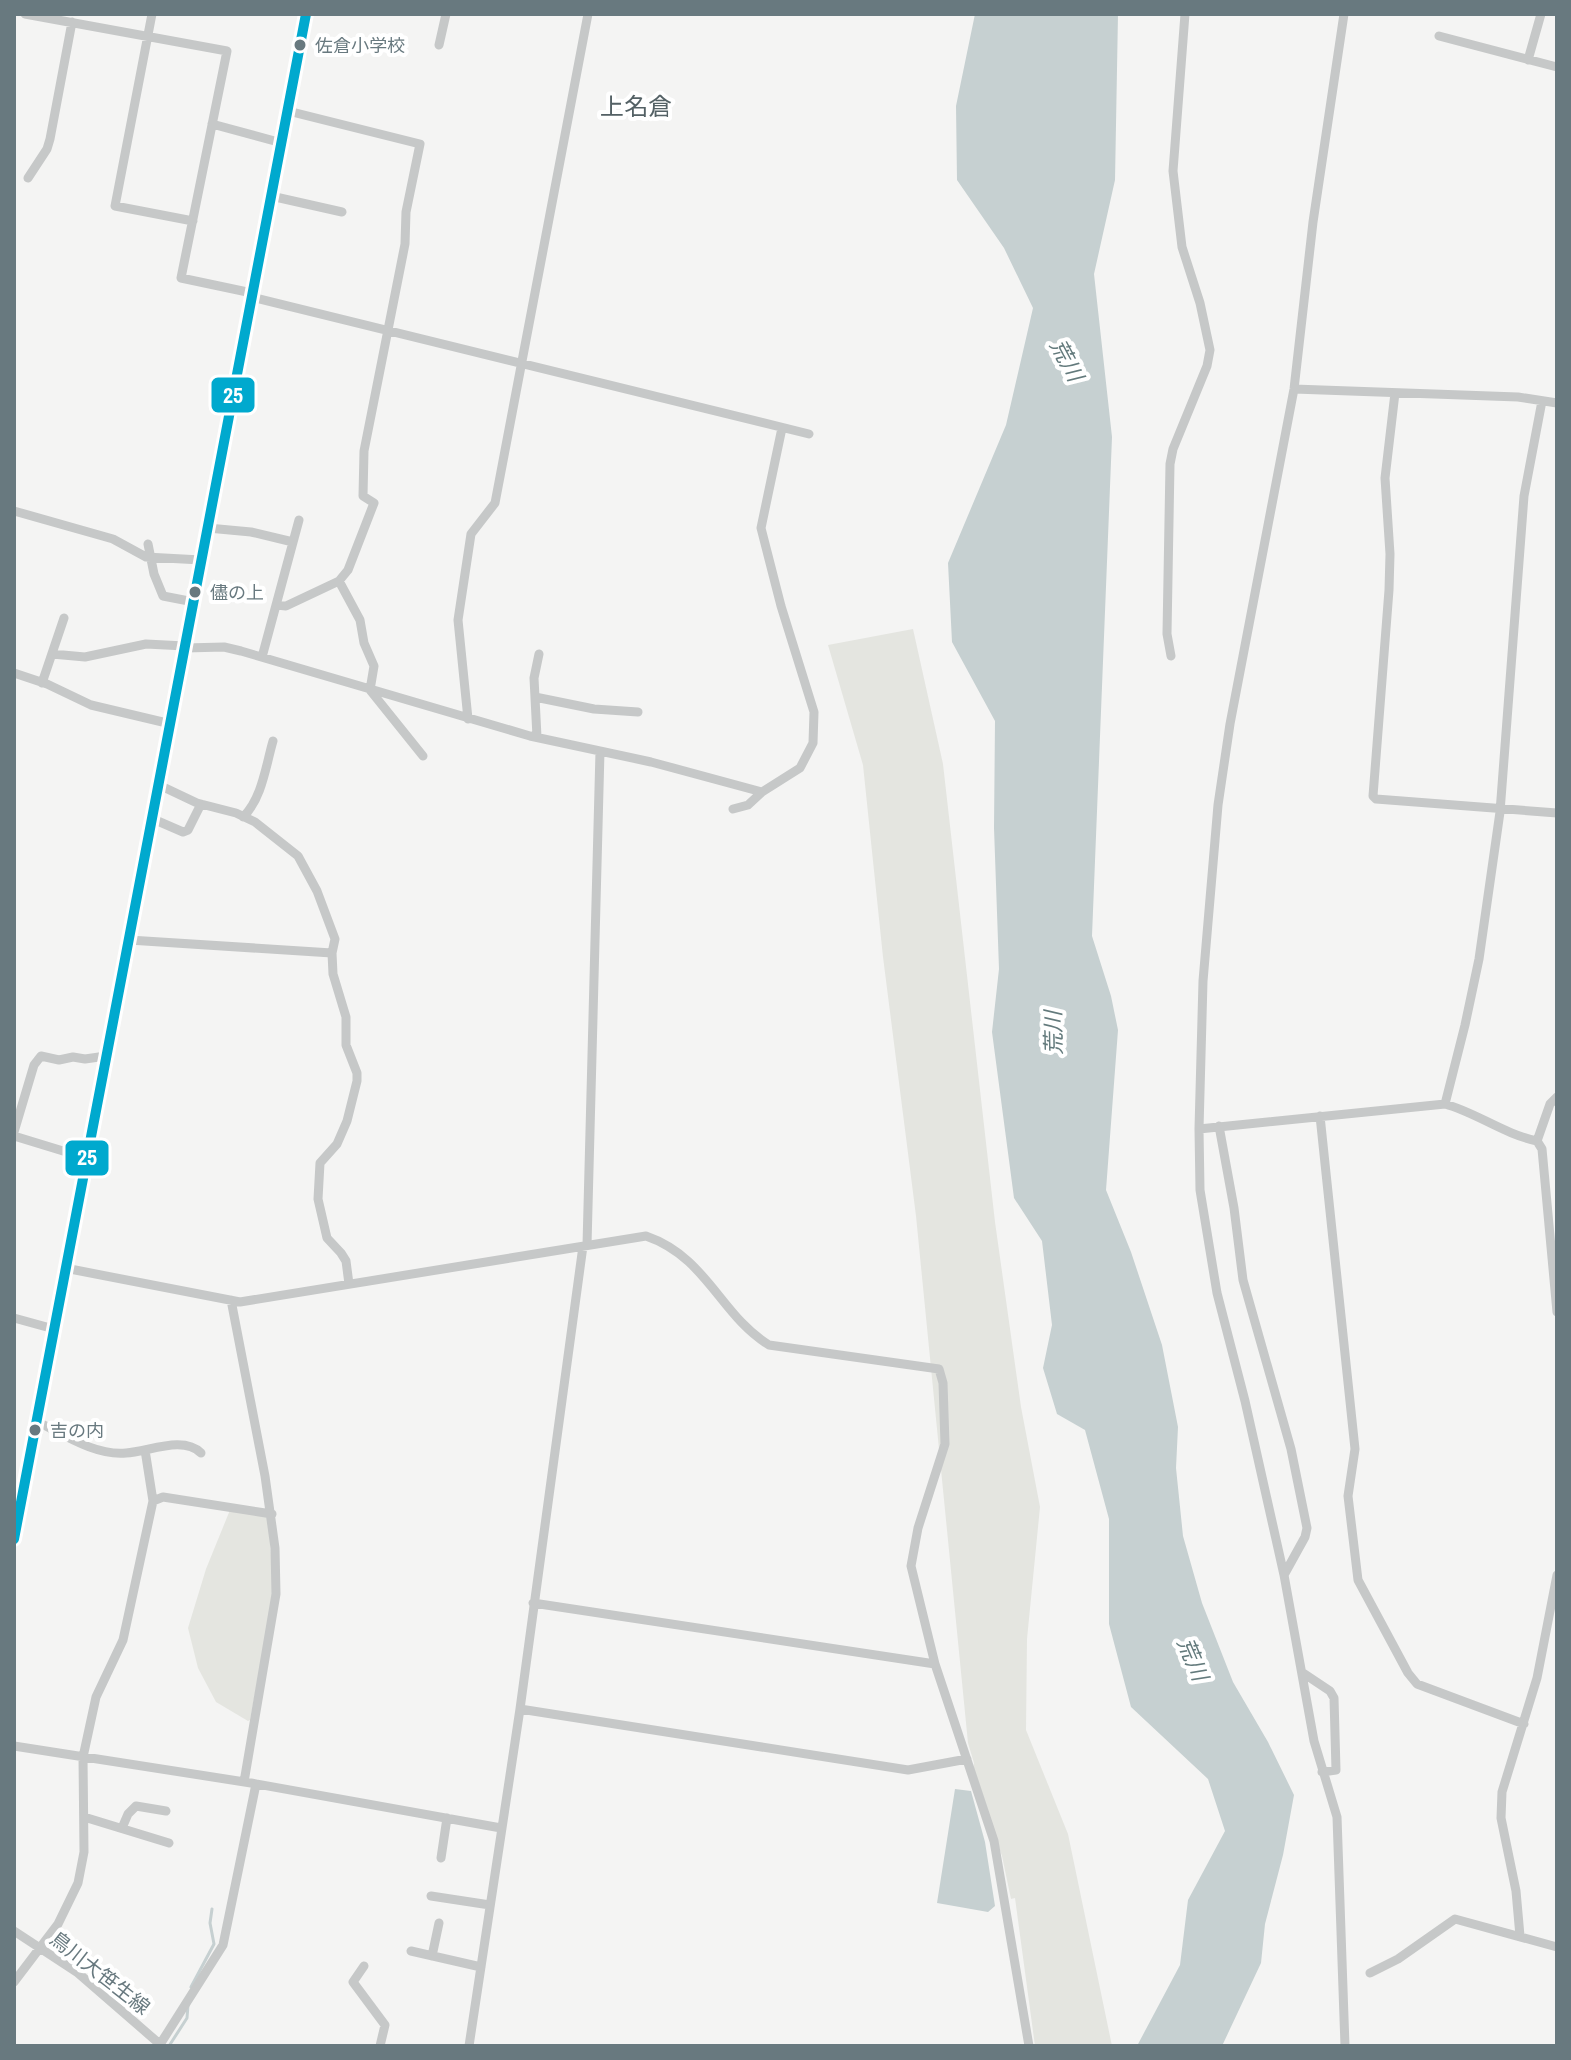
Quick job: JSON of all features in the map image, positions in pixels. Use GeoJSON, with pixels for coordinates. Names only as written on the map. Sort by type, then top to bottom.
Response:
{"type":"FeatureCollection","features":[{"type":"Feature","properties":{"kind":"street"},"geometry":{"type":"LineString","coordinates":[[25,14],[227,51],[181,278],[809,434]]}},
{"type":"Feature","properties":{"kind":"street"},"geometry":{"type":"LineString","coordinates":[[152,14],[115,206],[193,221]]}},
{"type":"Feature","properties":{"kind":"street"},"geometry":{"type":"LineString","coordinates":[[14,1539],[306,14]]}},
{"type":"Feature","properties":{"kind":"street"},"geometry":{"type":"LineString","coordinates":[[439,45],[446,14]]}},
{"type":"Feature","properties":{"kind":"street"},"geometry":{"type":"LineString","coordinates":[[468,719],[458,620],[471,534],[495,503],[588,14]]}},
{"type":"Feature","properties":{"kind":"street"},"geometry":{"type":"LineString","coordinates":[[1171,656],[1167,634],[1170,464],[1173,449],[1207,366],[1210,350],[1203,315],[1182,247],[1173,171],[1185,14]]}},
{"type":"Feature","properties":{"kind":"street"},"geometry":{"type":"LineString","coordinates":[[1344,14],[1313,222],[1294,389],[1230,724],[1218,805],[1203,981],[1199,1129],[1200,1190],[1217,1293],[1284,1575],[1314,1741],[1337,1817],[1345,2046]]}},
{"type":"Feature","properties":{"kind":"street"},"geometry":{"type":"LineString","coordinates":[[1528,60],[1541,14]]}},
{"type":"Feature","properties":{"kind":"street"},"geometry":{"type":"LineString","coordinates":[[28,178],[50,139],[72,22]]}},
{"type":"Feature","properties":{"kind":"street"},"geometry":{"type":"LineString","coordinates":[[1439,36],[1557,67]]}},
{"type":"Feature","properties":{"kind":"street"},"geometry":{"type":"LineString","coordinates":[[276,605],[286,606],[339,581],[348,570],[374,503],[363,496],[364,451],[405,244],[406,212],[420,144],[288,111]]}},
{"type":"Feature","properties":{"kind":"street"},"geometry":{"type":"LineString","coordinates":[[212,124],[282,143]]}},
{"type":"Feature","properties":{"kind":"street"},"geometry":{"type":"LineString","coordinates":[[271,196],[342,212]]}},
{"type":"Feature","properties":{"kind":"street"},"geometry":{"type":"LineString","coordinates":[[1294,389],[1518,397],[1557,403]]}},
{"type":"Feature","properties":{"kind":"street"},"geometry":{"type":"LineString","coordinates":[[1395,393],[1385,478],[1389,590],[1373,796],[1376,799],[1557,813]]}},
{"type":"Feature","properties":{"kind":"street"},"geometry":{"type":"LineString","coordinates":[[1445,1104],[1479,959],[1500,809],[1524,496],[1542,401]]}},
{"type":"Feature","properties":{"kind":"street"},"geometry":{"type":"LineString","coordinates":[[733,809],[748,805],[762,792],[800,768],[813,743],[814,712],[761,528],[782,428]]}},
{"type":"Feature","properties":{"kind":"street"},"geometry":{"type":"LineString","coordinates":[[14,511],[113,539],[151,558],[201,560]]}},
{"type":"Feature","properties":{"kind":"street"},"geometry":{"type":"LineString","coordinates":[[262,657],[299,520]]}},
{"type":"Feature","properties":{"kind":"street"},"geometry":{"type":"LineString","coordinates":[[208,528],[251,532],[293,542]]}},
{"type":"Feature","properties":{"kind":"street"},"geometry":{"type":"LineString","coordinates":[[148,544],[163,596],[194,602]]}},
{"type":"Feature","properties":{"kind":"street"},"geometry":{"type":"LineString","coordinates":[[339,581],[360,620],[364,643],[374,666],[370,690],[423,756]]}},
{"type":"Feature","properties":{"kind":"street"},"geometry":{"type":"LineString","coordinates":[[42,683],[64,618]]}},
{"type":"Feature","properties":{"kind":"street"},"geometry":{"type":"LineString","coordinates":[[52,654],[85,657],[146,644],[224,647],[468,719],[762,792]]}},
{"type":"Feature","properties":{"kind":"street"},"geometry":{"type":"LineString","coordinates":[[537,737],[534,678],[539,654]]}},
{"type":"Feature","properties":{"kind":"street"},"geometry":{"type":"LineString","coordinates":[[14,673],[91,705],[171,724]]}},
{"type":"Feature","properties":{"kind":"street"},"geometry":{"type":"LineString","coordinates":[[535,697],[594,709],[638,712]]}},
{"type":"Feature","properties":{"kind":"street"},"geometry":{"type":"LineString","coordinates":[[243,817],[251,809],[257,795],[273,741]]}},
{"type":"Feature","properties":{"kind":"street"},"geometry":{"type":"LineString","coordinates":[[469,2046],[585,1246],[600,751]]}},
{"type":"Feature","properties":{"kind":"street"},"geometry":{"type":"LineString","coordinates":[[159,785],[201,804],[255,822],[298,856],[317,891],[335,939],[333,974],[346,1017],[346,1045],[357,1081],[347,1121],[337,1144],[320,1163],[318,1199],[327,1238],[346,1261],[349,1284]]}},
{"type":"Feature","properties":{"kind":"street"},"geometry":{"type":"LineString","coordinates":[[153,819],[183,832],[188,830],[201,804]]}},
{"type":"Feature","properties":{"kind":"street"},"geometry":{"type":"LineString","coordinates":[[129,940],[332,953]]}},
{"type":"Feature","properties":{"kind":"street"},"geometry":{"type":"LineString","coordinates":[[86,1158],[14,1134],[34,1065],[41,1056],[59,1060],[106,1056]]}},
{"type":"Feature","properties":{"kind":"street"},"geometry":{"type":"LineString","coordinates":[[1537,1141],[1550,1104],[1557,1097]]}},
{"type":"Feature","properties":{"kind":"street"},"geometry":{"type":"LineString","coordinates":[[1199,1129],[1445,1104],[1516,1137],[1537,1141],[1542,1149],[1557,1312]]}},
{"type":"Feature","properties":{"kind":"street"},"geometry":{"type":"LineString","coordinates":[[1320,1116],[1355,1449],[1348,1496],[1358,1580],[1413,1680],[1524,1724]]}},
{"type":"Feature","properties":{"kind":"street"},"geometry":{"type":"LineString","coordinates":[[1219,1126],[1241,1267],[1291,1449],[1307,1528],[1284,1575]]}},
{"type":"Feature","properties":{"kind":"street"},"geometry":{"type":"LineString","coordinates":[[65,1268],[240,1302],[646,1236],[668,1244],[690,1261],[753,1334],[769,1345],[939,1369],[943,1383],[945,1444],[918,1528],[911,1566],[935,1664],[994,1841],[1029,2046]]}},
{"type":"Feature","properties":{"kind":"street"},"geometry":{"type":"LineString","coordinates":[[231,1300],[272,1514],[276,1594],[244,1782]]}},
{"type":"Feature","properties":{"kind":"street"},"geometry":{"type":"LineString","coordinates":[[14,1318],[54,1329]]}},
{"type":"Feature","properties":{"kind":"street"},"geometry":{"type":"LineString","coordinates":[[36,1421],[96,1449],[126,1453],[189,1446],[201,1453]]}},
{"type":"Feature","properties":{"kind":"street"},"geometry":{"type":"LineString","coordinates":[[14,1982],[58,1924],[78,1883],[84,1852],[83,1757],[96,1697],[123,1640],[153,1501],[145,1450]]}},
{"type":"Feature","properties":{"kind":"street"},"geometry":{"type":"LineString","coordinates":[[153,1501],[163,1497],[272,1514]]}},
{"type":"Feature","properties":{"kind":"street"},"geometry":{"type":"LineString","coordinates":[[1520,1936],[1516,1891],[1508,1865],[1501,1818],[1502,1792],[1537,1678],[1557,1575]]}},
{"type":"Feature","properties":{"kind":"street"},"geometry":{"type":"LineString","coordinates":[[533,1603],[935,1664]]}},
{"type":"Feature","properties":{"kind":"street"},"geometry":{"type":"LineString","coordinates":[[1303,1673],[1330,1691],[1334,1698],[1336,1770],[1322,1772]]}},
{"type":"Feature","properties":{"kind":"street"},"geometry":{"type":"LineString","coordinates":[[520,1709],[908,1770],[967,1759]]}},
{"type":"Feature","properties":{"kind":"street"},"geometry":{"type":"LineString","coordinates":[[14,1746],[256,1784],[501,1828]]}},
{"type":"Feature","properties":{"kind":"street"},"geometry":{"type":"LineString","coordinates":[[160,2045],[223,1945],[256,1784]]}},
{"type":"Feature","properties":{"kind":"street"},"geometry":{"type":"LineString","coordinates":[[122,1828],[128,1814],[136,1806],[166,1811]]}},
{"type":"Feature","properties":{"kind":"street"},"geometry":{"type":"LineString","coordinates":[[84,1817],[169,1843]]}},
{"type":"Feature","properties":{"kind":"street"},"geometry":{"type":"LineString","coordinates":[[441,1858],[447,1818]]}},
{"type":"Feature","properties":{"kind":"street"},"geometry":{"type":"LineString","coordinates":[[431,1896],[490,1905]]}},
{"type":"Feature","properties":{"kind":"street"},"geometry":{"type":"LineString","coordinates":[[1370,1973],[1398,1959],[1455,1919],[1557,1947]]}},
{"type":"Feature","properties":{"kind":"street"},"geometry":{"type":"LineString","coordinates":[[432,1956],[439,1923]]}},
{"type":"Feature","properties":{"kind":"street","name":"鳥川大笹生線"},"geometry":{"type":"LineString","coordinates":[[14,1931],[78,1973],[160,2045]]}},
{"type":"Feature","properties":{"kind":"street"},"geometry":{"type":"LineString","coordinates":[[411,1951],[481,1967]]}},
{"type":"Feature","properties":{"kind":"street"},"geometry":{"type":"LineString","coordinates":[[364,1966],[353,1982],[385,2025],[380,2046]]}},
{"type":"Feature","properties":{"kind":"shaded area"},"geometry":{"type":"Polygon","coordinates":[[[913,629],[943,764],[995,1222],[1021,1407],[1040,1507],[1027,1639],[1026,1730],[1068,1834],[1112,2046],[1035,2046],[1015,1898],[1011,1899],[1002,1856],[973,1773],[974,1763],[968,1743],[916,1216],[883,957],[863,765],[828,645],[913,629]]]}},
{"type":"Feature","properties":{"kind":"shaded area"},"geometry":{"type":"Polygon","coordinates":[[[230,1510],[269,1516],[273,1596],[248,1721],[216,1702],[198,1668],[188,1628],[206,1569],[230,1510]]]}},
{"type":"Feature","properties":{"kind":"water","name":"荒川"},"geometry":{"type":"Polygon","coordinates":[[[975,14],[1118,14],[1115,180],[1094,274],[1112,437],[1092,936],[1118,1030],[1106,1190],[1131,1252],[1162,1345],[1178,1427],[1176,1468],[1183,1536],[1202,1603],[1233,1682],[1294,1795],[1283,1855],[1265,1924],[1261,1963],[1222,2046],[1137,2046],[1180,1965],[1188,1900],[1225,1831],[1208,1779],[1131,1707],[1109,1624],[1109,1519],[1085,1430],[1057,1414],[1043,1368],[1052,1325],[1042,1241],[1014,1198],[992,1032],[999,969],[994,828],[995,721],[952,642],[948,563],[1006,425],[1033,308],[1004,248],[957,180],[956,106],[975,14]]]}},
{"type":"Feature","properties":{"kind":"water"},"geometry":{"type":"Polygon","coordinates":[[[955,1789],[971,1791],[985,1842],[995,1906],[988,1912],[937,1903],[955,1789]]]}},
{"type":"Feature","properties":{"kind":"waterway"},"geometry":{"type":"LineString","coordinates":[[191,1987],[214,1944],[210,1923],[212,1909]]}},
{"type":"Feature","properties":{"kind":"waterway"},"geometry":{"type":"LineString","coordinates":[[169,2046],[187,2018],[188,2005]]}},
{"type":"Feature","properties":{"kind":"transit line","name":"25"},"geometry":{"type":"LineString","coordinates":[[14,1539],[306,14]]}},
{"type":"Feature","properties":{"kind":"place","name":"佐倉小学校"},"geometry":{"type":"Point","coordinates":[300,45]}},
{"type":"Feature","properties":{"kind":"place","name":"儘の上"},"geometry":{"type":"Point","coordinates":[195,592]}},
{"type":"Feature","properties":{"kind":"place","name":"吉の内"},"geometry":{"type":"Point","coordinates":[35,1430]}},
{"type":"Feature","properties":{"kind":"district","name":"上名倉"},"geometry":{"type":"Point","coordinates":[636,107]}}]}
